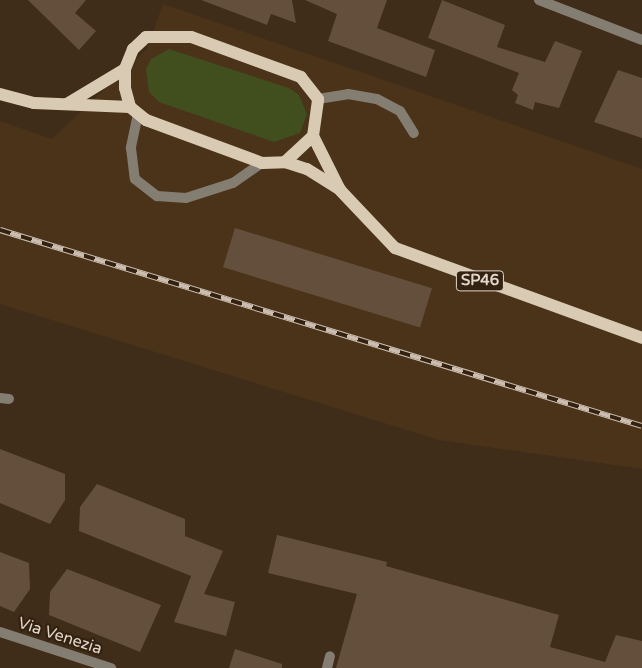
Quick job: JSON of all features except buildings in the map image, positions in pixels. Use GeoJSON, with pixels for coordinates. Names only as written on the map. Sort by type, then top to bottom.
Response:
{"type":"FeatureCollection","features":[{"type":"Feature","properties":{"kind":"main road"},"geometry":{"type":"LineString","coordinates":[[0,94],[64,106],[134,110],[262,163],[285,162],[312,136],[318,99],[301,77],[191,37],[146,38],[133,49],[125,69],[134,110]]}},
{"type":"Feature","properties":{"kind":"main road"},"geometry":{"type":"LineString","coordinates":[[64,106],[125,69]]}},
{"type":"Feature","properties":{"kind":"main road","name":"SP46"},"geometry":{"type":"LineString","coordinates":[[312,136],[340,190]]}},
{"type":"Feature","properties":{"kind":"main road","name":"SP46"},"geometry":{"type":"LineString","coordinates":[[285,162],[307,169],[340,190],[395,248],[642,338]]}},
{"type":"Feature","properties":{"kind":"street"},"geometry":{"type":"LineString","coordinates":[[539,0],[642,40]]}},
{"type":"Feature","properties":{"kind":"street"},"geometry":{"type":"LineString","coordinates":[[318,99],[348,94],[377,99],[400,111],[414,133]]}},
{"type":"Feature","properties":{"kind":"street"},"geometry":{"type":"LineString","coordinates":[[134,110],[131,148],[135,179],[156,196],[186,198],[233,183],[262,163]]}},
{"type":"Feature","properties":{"kind":"street","name":"Via Venezia"},"geometry":{"type":"LineString","coordinates":[[0,632],[111,668]]}},
{"type":"Feature","properties":{"kind":"street"},"geometry":{"type":"LineString","coordinates":[[327,668],[330,656]]}},
{"type":"Feature","properties":{"kind":"shaded area"},"geometry":{"type":"Polygon","coordinates":[[[163,4],[642,169],[642,469],[439,440],[0,304],[0,121],[52,139],[147,49],[163,4]]]}},
{"type":"Feature","properties":{"kind":"green space"},"geometry":{"type":"Polygon","coordinates":[[[169,49],[289,88],[299,95],[307,114],[300,133],[274,142],[159,102],[149,92],[146,69],[151,59],[169,49]]]}},
{"type":"Feature","properties":{"kind":"railway"},"geometry":{"type":"LineString","coordinates":[[0,230],[642,426]]}}]}
